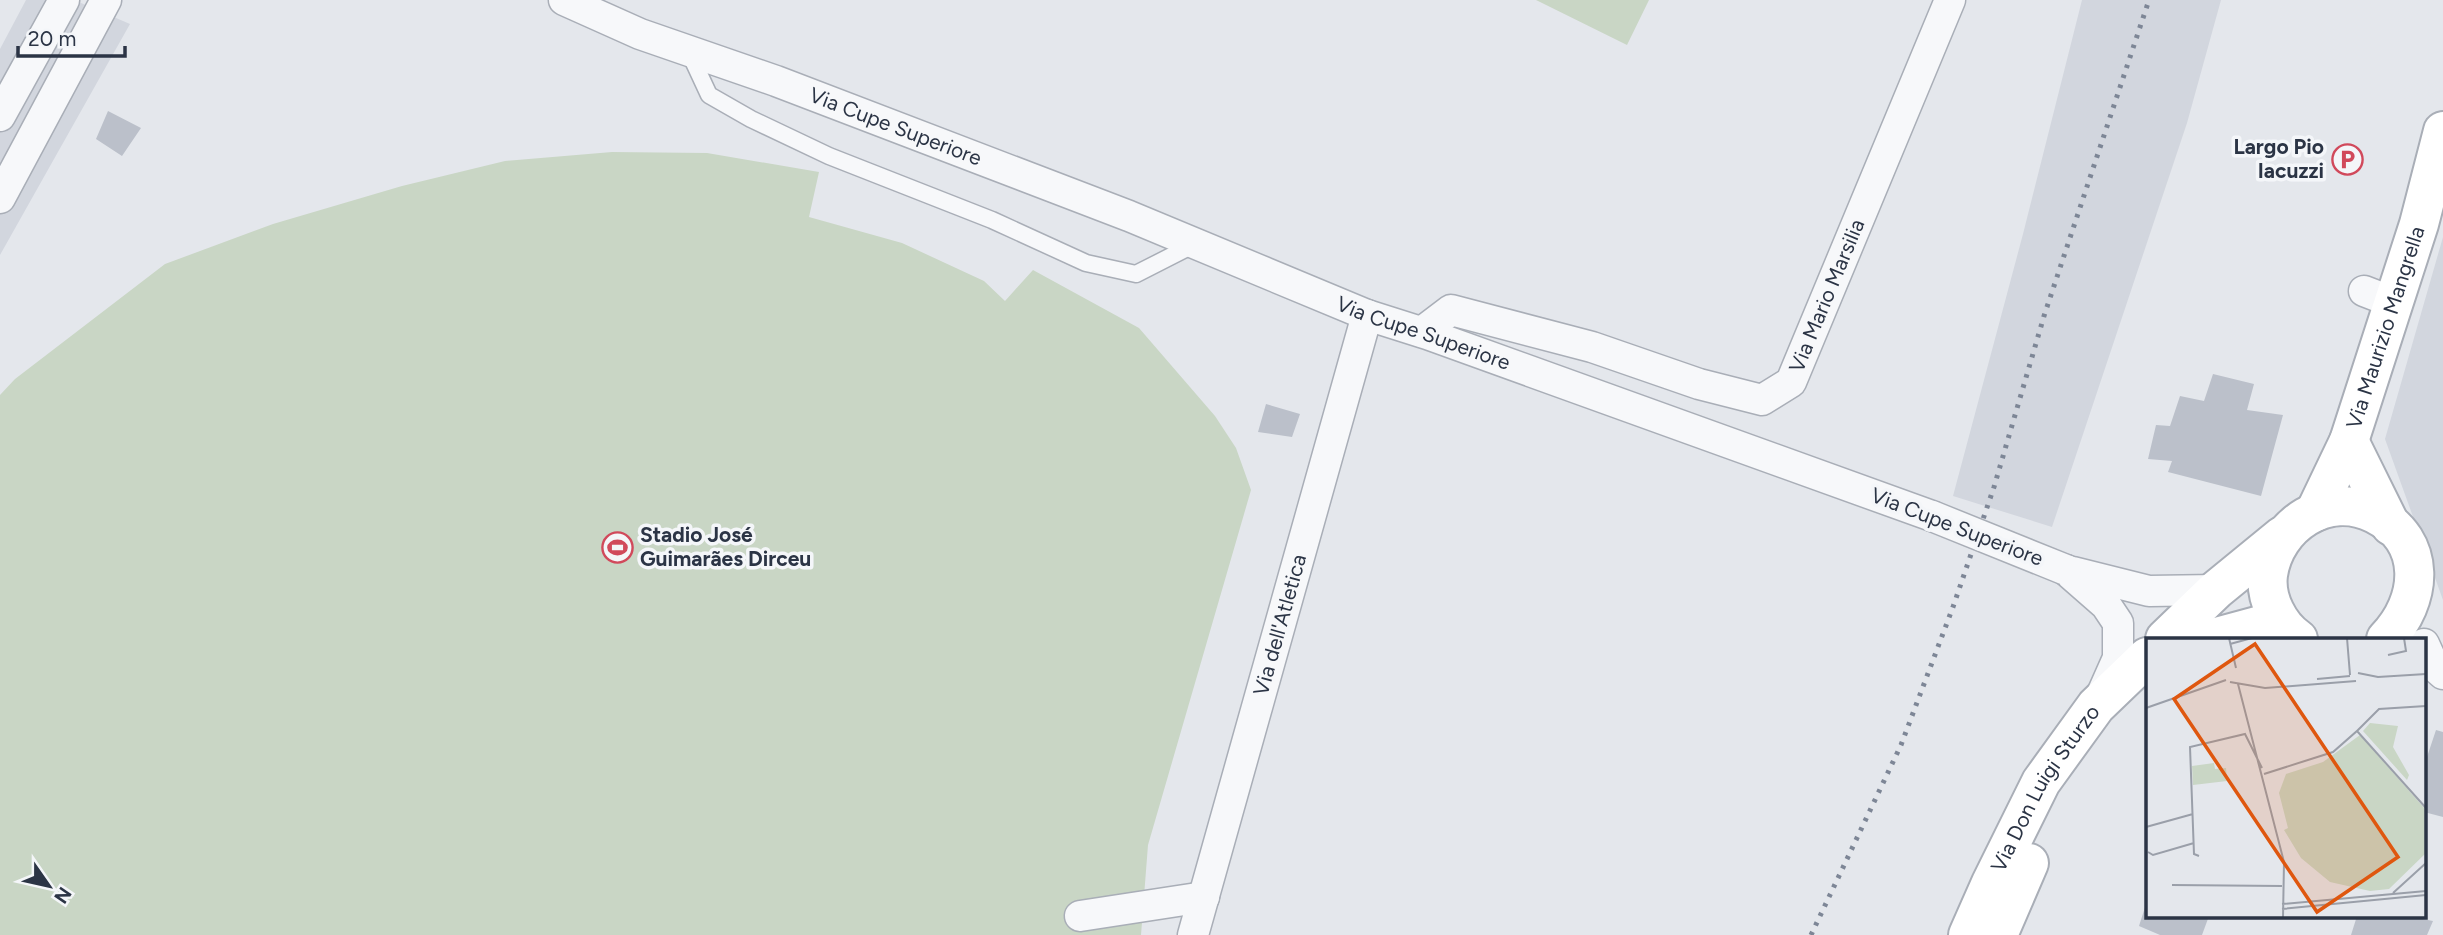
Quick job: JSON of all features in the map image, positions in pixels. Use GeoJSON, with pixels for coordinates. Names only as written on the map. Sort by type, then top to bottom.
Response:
{"type":"FeatureCollection","features":[{"type":"Feature","properties":{"kind":"street"},"geometry":{"type":"LineString","coordinates":[[0,116],[64,0]]}},
{"type":"Feature","properties":{"kind":"street"},"geometry":{"type":"LineString","coordinates":[[0,198],[106,0]]}},
{"type":"Feature","properties":{"kind":"street","name":"Via Cupe Superiore"},"geometry":{"type":"LineString","coordinates":[[564,0],[640,34],[789,86],[1129,216],[1367,316],[1422,332],[1932,516],[2066,570],[2149,591],[2216,590]]}},
{"type":"Feature","properties":{"kind":"street","name":"Via Mario Marsilia"},"geometry":{"type":"LineString","coordinates":[[1422,332],[1451,310],[1592,347],[1699,384],[1762,400],[1791,382],[1950,0]]}},
{"type":"Feature","properties":{"kind":"street","name":"Via Maurizio Mangrella"},"geometry":{"type":"LineString","coordinates":[[2315,512],[2349,441],[2379,297],[2419,224],[2443,131]]}},
{"type":"Feature","properties":{"kind":"street","name":"Via dell'Atletica"},"geometry":{"type":"LineString","coordinates":[[1193,935],[1367,316]]}},
{"type":"Feature","properties":{"kind":"street","name":"Via Maurizio Mangrella"},"geometry":{"type":"LineString","coordinates":[[2349,441],[2392,526]]}},
{"type":"Feature","properties":{"kind":"street"},"geometry":{"type":"LineString","coordinates":[[2166,638],[2216,590],[2297,522],[2315,512],[2335,507],[2355,508],[2375,514],[2392,526],[2405,543],[2413,564],[2416,623],[2400,625],[2387,638]]}},
{"type":"Feature","properties":{"kind":"street"},"geometry":{"type":"LineString","coordinates":[[2218,638],[2289,630],[2270,599],[2268,577],[2272,555],[2283,536]]}},
{"type":"Feature","properties":{"kind":"street"},"geometry":{"type":"LineString","coordinates":[[2066,570],[2106,605],[2118,623],[2118,658],[2096,706]]}},
{"type":"Feature","properties":{"kind":"street"},"geometry":{"type":"LineString","coordinates":[[2426,648],[2434,666],[2443,674]]}},
{"type":"Feature","properties":{"kind":"street","name":"Via Don Luigi Sturzo"},"geometry":{"type":"LineString","coordinates":[[1968,935],[2042,782],[2096,706],[2146,658]]}},
{"type":"Feature","properties":{"kind":"street"},"geometry":{"type":"LineString","coordinates":[[2426,680],[2443,685]]}},
{"type":"Feature","properties":{"kind":"street","name":"Via Don Luigi Sturzo"},"geometry":{"type":"LineString","coordinates":[[1998,935],[2056,803],[2093,749],[2146,690]]}},
{"type":"Feature","properties":{"kind":"street"},"geometry":{"type":"LineString","coordinates":[[1080,916],[1204,897]]}},
{"type":"Feature","properties":{"kind":"lane"},"geometry":{"type":"LineString","coordinates":[[689,51],[709,95],[751,119],[829,156],[992,220],[1086,263],[1136,274],[1195,244]]}},
{"type":"Feature","properties":{"kind":"shaded area"},"geometry":{"type":"Polygon","coordinates":[[[26,0],[74,0],[130,24],[0,255],[0,49],[26,0]]]}},
{"type":"Feature","properties":{"kind":"shaded area"},"geometry":{"type":"Polygon","coordinates":[[[2082,0],[2221,0],[2187,123],[2052,527],[1953,496],[2082,0]]]}},
{"type":"Feature","properties":{"kind":"shaded area"},"geometry":{"type":"Polygon","coordinates":[[[2443,237],[2443,600],[2385,439],[2443,237]]]}},
{"type":"Feature","properties":{"kind":"green space"},"geometry":{"type":"Polygon","coordinates":[[[1536,0],[1649,0],[1627,45],[1536,0]]]}},
{"type":"Feature","properties":{"kind":"green space","name":"Stadio José Guimarães Dirceu"},"geometry":{"type":"Polygon","coordinates":[[[612,152],[707,153],[819,172],[809,217],[902,243],[984,281],[1005,301],[1033,270],[1139,328],[1215,416],[1236,448],[1251,490],[1148,845],[1141,935],[0,935],[0,395],[15,379],[165,264],[273,224],[402,186],[505,161],[612,152]]]}},
{"type":"Feature","properties":{"kind":"building"},"geometry":{"type":"Polygon","coordinates":[[[108,111],[141,128],[122,156],[96,139],[108,111]]]}},
{"type":"Feature","properties":{"kind":"building"},"geometry":{"type":"Polygon","coordinates":[[[2213,374],[2254,384],[2247,410],[2283,415],[2261,496],[2168,472],[2172,461],[2148,459],[2156,425],[2170,426],[2180,396],[2204,401],[2213,374]]]}},
{"type":"Feature","properties":{"kind":"building"},"geometry":{"type":"Polygon","coordinates":[[[1266,404],[1300,414],[1292,437],[1258,432],[1266,404]]]}},
{"type":"Feature","properties":{"kind":"building"},"geometry":{"type":"Polygon","coordinates":[[[2436,730],[2443,732],[2443,817],[2426,813],[2426,760],[2436,730]]]}},
{"type":"Feature","properties":{"kind":"building"},"geometry":{"type":"Polygon","coordinates":[[[2146,904],[2146,918],[2208,918],[2202,935],[2160,935],[2139,926],[2146,904]]]}},
{"type":"Feature","properties":{"kind":"building"},"geometry":{"type":"Polygon","coordinates":[[[2356,918],[2417,918],[2433,921],[2427,935],[2351,935],[2356,918]]]}},
{"type":"Feature","properties":{"kind":"railway"},"geometry":{"type":"LineString","coordinates":[[1811,935],[1901,745],[1953,607],[1994,487],[2044,316],[2149,0]]}},
{"type":"Feature","properties":{"kind":"place","name":"Largo Pio Iacuzzi"},"geometry":{"type":"Point","coordinates":[2347,159]}},
{"type":"Feature","properties":{"kind":"place","name":"Stadio José Guimarães Dirceu"},"geometry":{"type":"Point","coordinates":[617,547]}}]}
